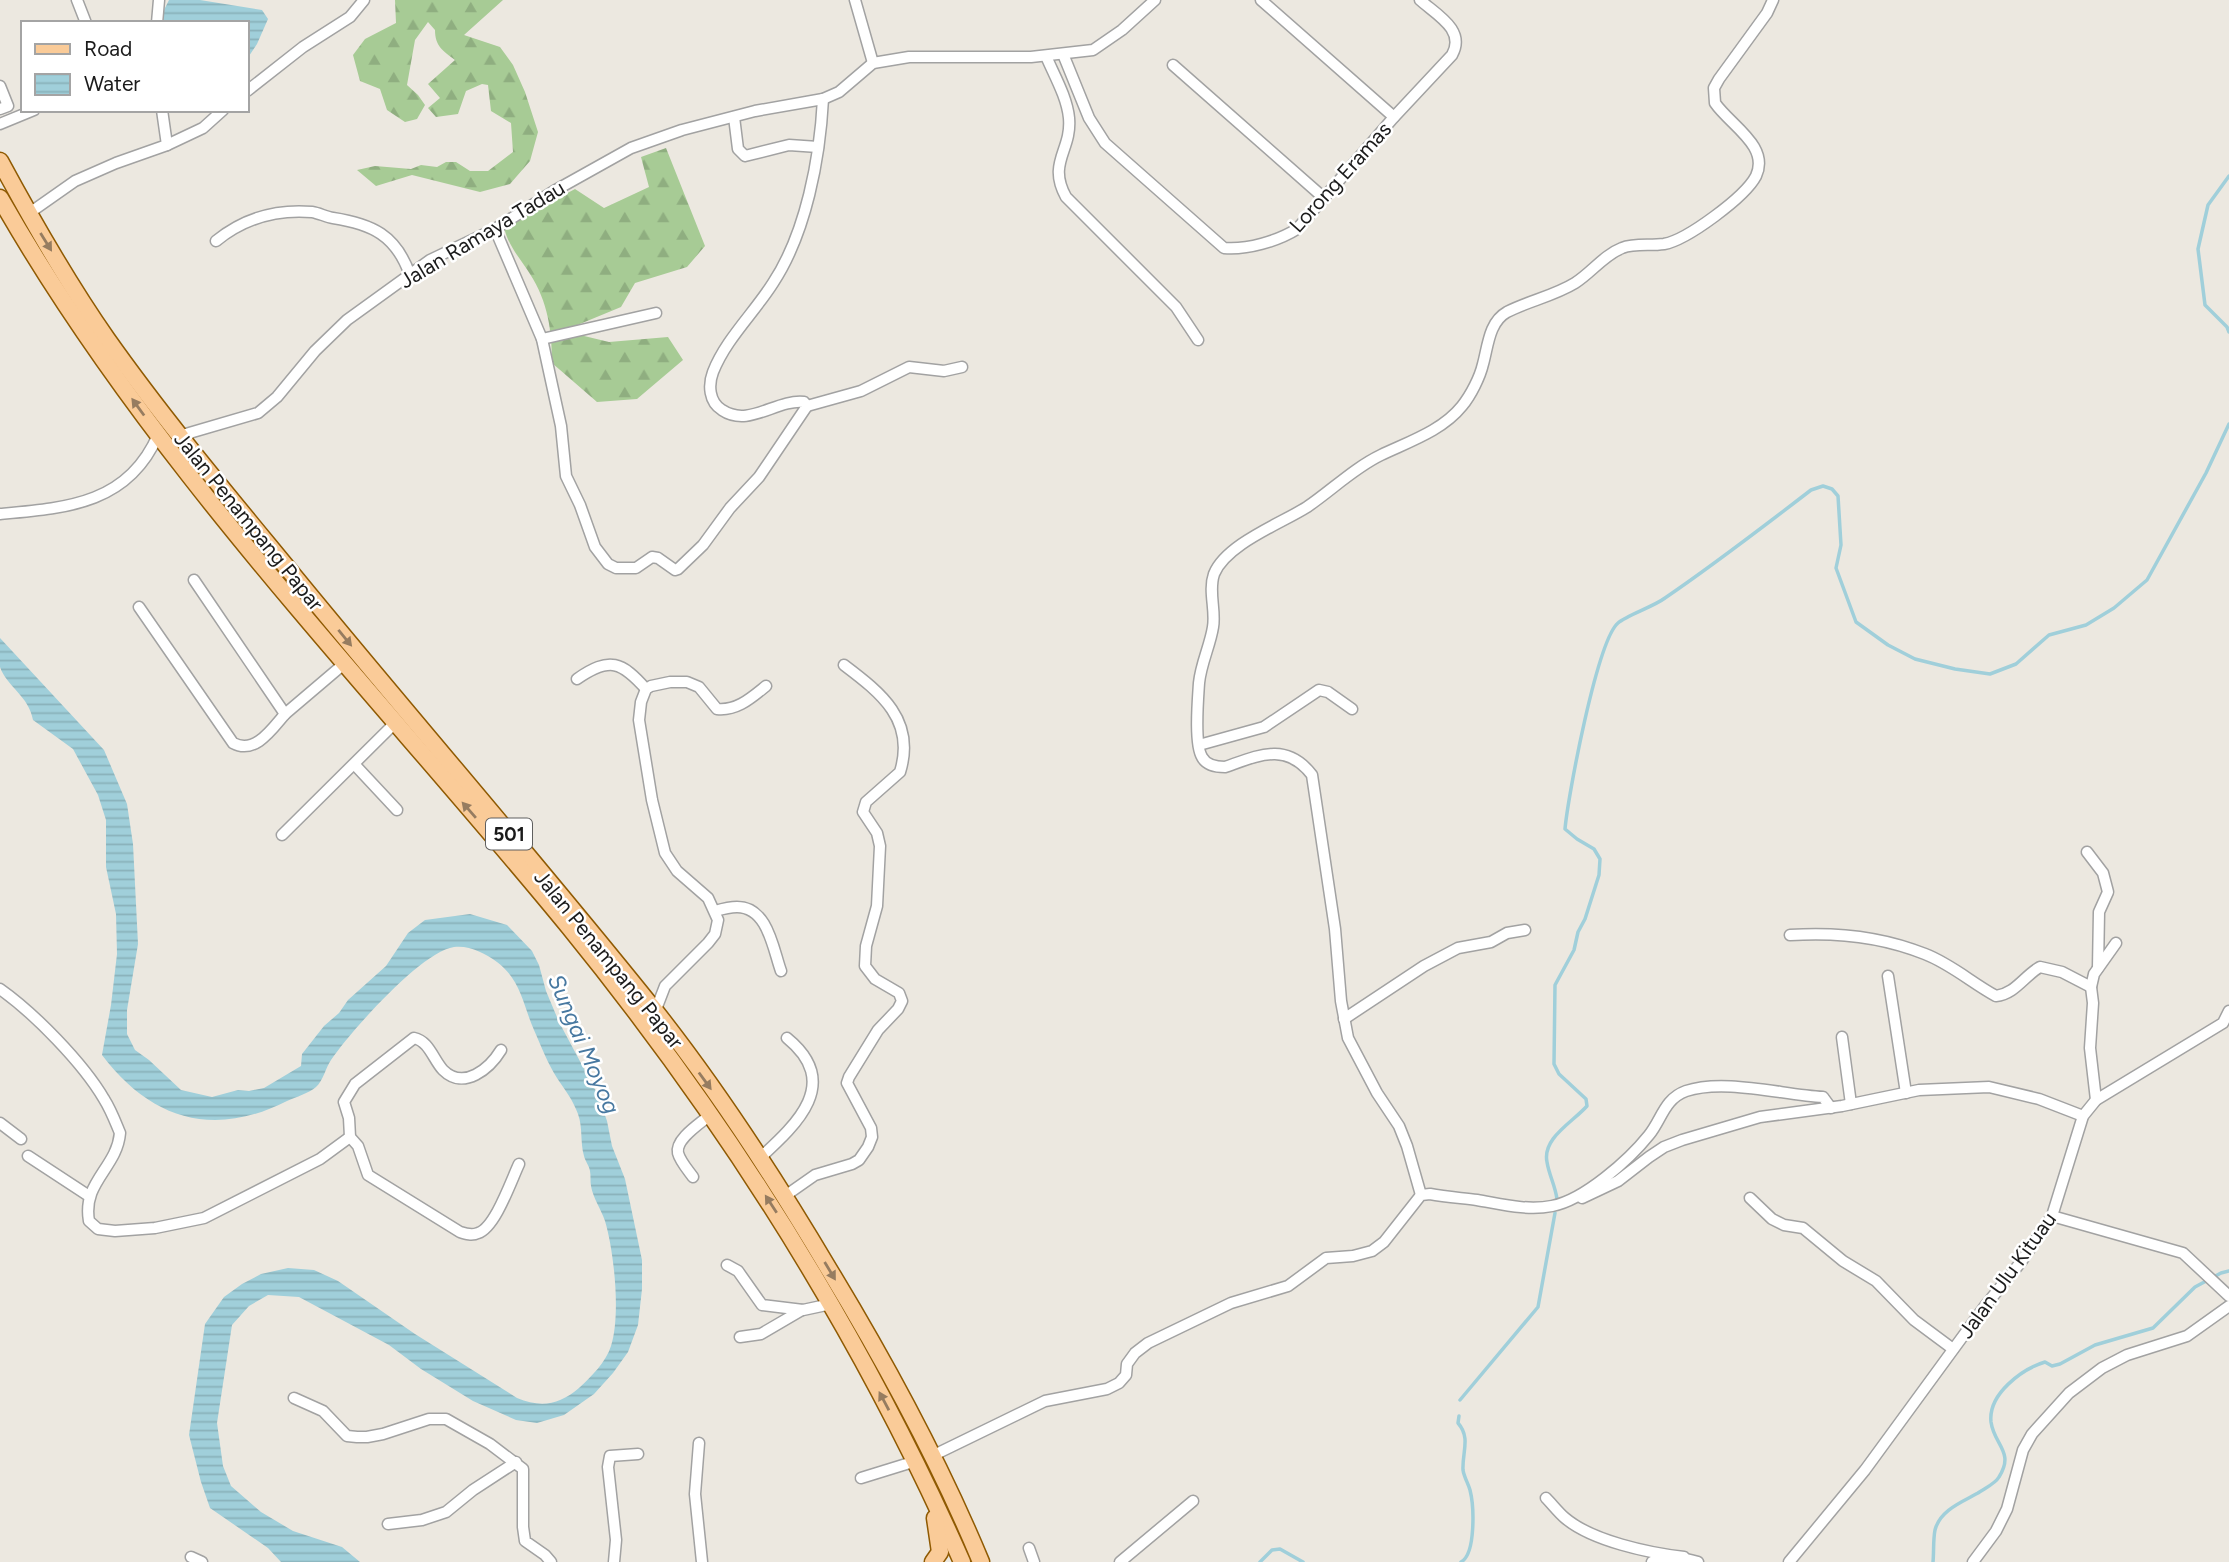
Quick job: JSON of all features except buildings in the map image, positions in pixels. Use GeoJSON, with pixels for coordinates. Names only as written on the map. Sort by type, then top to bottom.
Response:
{"type":"FeatureCollection","features":[{"type":"Feature","properties":{"kind":"main road","name":"Jalan Penampang Papar"},"geometry":{"type":"LineString","coordinates":[[0,162],[28,214],[105,336],[179,436],[655,1012],[760,1158],[848,1302],[934,1455],[981,1562]]}},
{"type":"Feature","properties":{"kind":"main road","name":"Jalan Penampang Papar"},"geometry":{"type":"LineString","coordinates":[[0,198],[21,236],[96,349],[158,435],[395,723],[570,929],[670,1057],[796,1244],[831,1304],[916,1461],[962,1562]]}},
{"type":"Feature","properties":{"kind":"main road"},"geometry":{"type":"LineString","coordinates":[[933,1562],[940,1552],[934,1523],[936,1504]]}},
{"type":"Feature","properties":{"kind":"street"},"geometry":{"type":"LineString","coordinates":[[77,0],[85,21]]}},
{"type":"Feature","properties":{"kind":"street"},"geometry":{"type":"LineString","coordinates":[[157,21],[159,0]]}},
{"type":"Feature","properties":{"kind":"street"},"geometry":{"type":"LineString","coordinates":[[248,90],[303,47],[350,17],[365,0]]}},
{"type":"Feature","properties":{"kind":"street"},"geometry":{"type":"LineString","coordinates":[[867,0],[857,5],[873,63]]}},
{"type":"Feature","properties":{"kind":"street"},"geometry":{"type":"LineString","coordinates":[[807,406],[798,401],[755,414],[736,416],[715,405],[710,383],[730,343],[774,283],[783,265],[803,212],[818,147],[823,99],[839,92],[873,63],[933,56],[1010,58],[1093,50],[1122,30],[1155,0]]}},
{"type":"Feature","properties":{"kind":"street"},"geometry":{"type":"LineString","coordinates":[[1261,0],[1394,117]]}},
{"type":"Feature","properties":{"kind":"street","name":"Lorong Eramas"},"geometry":{"type":"LineString","coordinates":[[1063,54],[1089,118],[1105,143],[1224,248],[1248,247],[1288,235],[1297,229],[1452,55],[1457,45],[1454,32],[1420,0]]}},
{"type":"Feature","properties":{"kind":"street"},"geometry":{"type":"LineString","coordinates":[[1421,1195],[1399,1126],[1348,1038],[1312,775],[1297,760],[1265,753],[1224,767],[1217,767],[1202,758],[1199,745],[1199,689],[1202,663],[1214,624],[1213,580],[1218,567],[1232,552],[1308,506],[1363,465],[1413,442],[1452,416],[1462,406],[1478,377],[1490,336],[1504,314],[1574,284],[1622,248],[1665,244],[1679,239],[1712,218],[1749,184],[1756,175],[1760,162],[1757,150],[1748,137],[1720,111],[1713,93],[1719,79],[1767,13],[1773,0]]}},
{"type":"Feature","properties":{"kind":"street"},"geometry":{"type":"LineString","coordinates":[[1046,56],[1069,115],[1069,134],[1058,165],[1060,185],[1066,197],[1176,307],[1198,340]]}},
{"type":"Feature","properties":{"kind":"street"},"geometry":{"type":"LineString","coordinates":[[1173,65],[1324,198]]}},
{"type":"Feature","properties":{"kind":"street"},"geometry":{"type":"LineString","coordinates":[[0,86],[9,106],[0,110]]}},
{"type":"Feature","properties":{"kind":"street","name":"Jalan Ramaya Tadau"},"geometry":{"type":"LineString","coordinates":[[179,436],[258,413],[277,397],[315,351],[340,327],[430,260],[495,229],[621,152],[659,137],[734,117],[823,99]]}},
{"type":"Feature","properties":{"kind":"street"},"geometry":{"type":"LineString","coordinates":[[0,124],[29,112]]}},
{"type":"Feature","properties":{"kind":"street"},"geometry":{"type":"LineString","coordinates":[[162,112],[167,145]]}},
{"type":"Feature","properties":{"kind":"street"},"geometry":{"type":"LineString","coordinates":[[28,214],[75,181],[203,128],[221,112]]}},
{"type":"Feature","properties":{"kind":"street"},"geometry":{"type":"LineString","coordinates":[[734,117],[738,149],[745,156],[789,145],[818,147]]}},
{"type":"Feature","properties":{"kind":"street"},"geometry":{"type":"LineString","coordinates":[[216,241],[234,226],[250,219],[318,213],[352,220],[383,234],[404,259],[410,275]]}},
{"type":"Feature","properties":{"kind":"street"},"geometry":{"type":"LineString","coordinates":[[495,229],[542,339],[561,426],[568,483],[580,505],[599,555],[616,568],[636,568],[652,557],[675,570],[686,564],[730,508],[759,477],[807,406],[861,391],[909,367],[944,370],[962,367]]}},
{"type":"Feature","properties":{"kind":"street"},"geometry":{"type":"LineString","coordinates":[[542,339],[656,313]]}},
{"type":"Feature","properties":{"kind":"street"},"geometry":{"type":"LineString","coordinates":[[0,514],[71,504],[111,491],[145,459],[158,435]]}},
{"type":"Feature","properties":{"kind":"street"},"geometry":{"type":"LineString","coordinates":[[194,580],[285,714]]}},
{"type":"Feature","properties":{"kind":"street"},"geometry":{"type":"LineString","coordinates":[[139,607],[233,743],[240,747],[251,746],[261,739],[285,714],[345,663]]}},
{"type":"Feature","properties":{"kind":"street"},"geometry":{"type":"LineString","coordinates":[[785,1196],[815,1175],[859,1160],[868,1147],[872,1137],[871,1128],[847,1083],[878,1030],[902,1001],[899,993],[874,979],[865,966],[866,946],[877,906],[880,846],[877,833],[863,811],[866,802],[900,772],[903,739],[898,719],[890,705],[868,683],[844,665]]}},
{"type":"Feature","properties":{"kind":"street"},"geometry":{"type":"LineString","coordinates":[[577,679],[600,667],[619,666],[629,670],[646,689]]}},
{"type":"Feature","properties":{"kind":"street"},"geometry":{"type":"LineString","coordinates":[[655,1012],[665,986],[715,934],[718,920],[708,898],[670,862],[662,846],[639,720],[641,702],[646,689],[658,684],[694,684],[704,692],[713,706],[724,710],[736,707],[766,686]]}},
{"type":"Feature","properties":{"kind":"street"},"geometry":{"type":"LineString","coordinates":[[1199,745],[1264,727],[1319,690],[1328,692],[1352,709]]}},
{"type":"Feature","properties":{"kind":"street"},"geometry":{"type":"LineString","coordinates":[[282,835],[395,723]]}},
{"type":"Feature","properties":{"kind":"street"},"geometry":{"type":"LineString","coordinates":[[355,765],[397,810]]}},
{"type":"Feature","properties":{"kind":"street"},"geometry":{"type":"LineString","coordinates":[[2087,852],[2103,873],[2108,892],[2099,912],[2098,968]]}},
{"type":"Feature","properties":{"kind":"street"},"geometry":{"type":"LineString","coordinates":[[715,911],[739,906],[763,920],[781,971]]}},
{"type":"Feature","properties":{"kind":"street"},"geometry":{"type":"LineString","coordinates":[[1344,1019],[1424,966],[1458,948],[1491,942],[1507,933],[1525,930]]}},
{"type":"Feature","properties":{"kind":"street"},"geometry":{"type":"LineString","coordinates":[[1790,935],[1820,932],[1866,938],[1916,951],[1949,966],[1996,996],[2012,991],[2040,967],[2062,972],[2091,987]]}},
{"type":"Feature","properties":{"kind":"street"},"geometry":{"type":"LineString","coordinates":[[2096,1100],[2091,1066],[2091,987],[2094,974],[2116,943]]}},
{"type":"Feature","properties":{"kind":"street"},"geometry":{"type":"LineString","coordinates":[[1888,976],[1906,1093]]}},
{"type":"Feature","properties":{"kind":"street"},"geometry":{"type":"LineString","coordinates":[[0,989],[17,1001],[66,1049],[102,1096],[120,1133],[113,1156],[89,1196],[87,1204],[92,1226],[106,1230],[155,1227],[198,1220],[233,1206],[284,1176],[320,1159],[351,1137]]}},
{"type":"Feature","properties":{"kind":"street","name":"Jalan Ulu Kituau"},"geometry":{"type":"LineString","coordinates":[[1789,1562],[1864,1470],[2021,1262],[2052,1216],[2083,1116],[2096,1100],[2226,1025],[2229,1012]]}},
{"type":"Feature","properties":{"kind":"street"},"geometry":{"type":"LineString","coordinates":[[1842,1037],[1851,1104]]}},
{"type":"Feature","properties":{"kind":"street"},"geometry":{"type":"LineString","coordinates":[[501,1050],[482,1071],[472,1077],[456,1077],[442,1068],[424,1042],[414,1038],[355,1084],[344,1102],[351,1137],[358,1146],[368,1175],[452,1228],[469,1235],[481,1233],[485,1228],[503,1200],[519,1164]]}},
{"type":"Feature","properties":{"kind":"street"},"geometry":{"type":"LineString","coordinates":[[760,1158],[801,1117],[811,1092],[813,1078],[805,1056],[787,1038]]}},
{"type":"Feature","properties":{"kind":"street"},"geometry":{"type":"LineString","coordinates":[[934,1455],[1045,1401],[1107,1389],[1119,1383],[1126,1375],[1127,1364],[1135,1353],[1148,1343],[1231,1303],[1288,1286],[1326,1258],[1372,1251],[1384,1242],[1421,1195],[1532,1207],[1553,1206],[1581,1198],[1618,1181],[1664,1147],[1682,1140],[1760,1117],[1831,1108],[1906,1093],[1989,1087],[2039,1099],[2083,1116]]}},
{"type":"Feature","properties":{"kind":"street"},"geometry":{"type":"LineString","coordinates":[[1649,1157],[1652,1132],[1662,1112],[1675,1096],[1704,1088],[1769,1090],[1823,1097],[1831,1108]]}},
{"type":"Feature","properties":{"kind":"street"},"geometry":{"type":"LineString","coordinates":[[693,1177],[678,1149],[681,1142],[710,1115]]}},
{"type":"Feature","properties":{"kind":"street"},"geometry":{"type":"LineString","coordinates":[[0,1123],[21,1139]]}},
{"type":"Feature","properties":{"kind":"street"},"geometry":{"type":"LineString","coordinates":[[1569,1200],[1601,1180],[1652,1132]]}},
{"type":"Feature","properties":{"kind":"street"},"geometry":{"type":"LineString","coordinates":[[28,1156],[89,1196]]}},
{"type":"Feature","properties":{"kind":"street"},"geometry":{"type":"LineString","coordinates":[[1749,1198],[1772,1219],[1784,1225],[1803,1228],[1843,1261],[1876,1280],[1914,1320],[1953,1349]]}},
{"type":"Feature","properties":{"kind":"street"},"geometry":{"type":"LineString","coordinates":[[2052,1216],[2183,1253],[2229,1296]]}},
{"type":"Feature","properties":{"kind":"street"},"geometry":{"type":"LineString","coordinates":[[727,1265],[738,1271],[762,1305],[803,1310]]}},
{"type":"Feature","properties":{"kind":"street"},"geometry":{"type":"LineString","coordinates":[[740,1337],[761,1334],[803,1310],[831,1304]]}},
{"type":"Feature","properties":{"kind":"street"},"geometry":{"type":"LineString","coordinates":[[1973,1562],[1996,1531],[2007,1509],[2022,1450],[2032,1434],[2069,1394],[2102,1368],[2127,1355],[2187,1336],[2229,1306]]}},
{"type":"Feature","properties":{"kind":"street"},"geometry":{"type":"LineString","coordinates":[[294,1398],[323,1411],[347,1436],[367,1437],[429,1419],[446,1419],[490,1444],[523,1469],[525,1541],[551,1562]]}},
{"type":"Feature","properties":{"kind":"street"},"geometry":{"type":"LineString","coordinates":[[699,1443],[695,1494],[702,1562]]}},
{"type":"Feature","properties":{"kind":"street"},"geometry":{"type":"LineString","coordinates":[[614,1562],[616,1540],[608,1467],[610,1456],[638,1454]]}},
{"type":"Feature","properties":{"kind":"street"},"geometry":{"type":"LineString","coordinates":[[861,1478],[916,1461]]}},
{"type":"Feature","properties":{"kind":"street"},"geometry":{"type":"LineString","coordinates":[[388,1524],[422,1520],[446,1511],[516,1462]]}},
{"type":"Feature","properties":{"kind":"street"},"geometry":{"type":"LineString","coordinates":[[1546,1498],[1565,1518],[1582,1530],[1648,1553],[1684,1557],[1698,1562]]}},
{"type":"Feature","properties":{"kind":"street"},"geometry":{"type":"LineString","coordinates":[[1120,1562],[1193,1501]]}},
{"type":"Feature","properties":{"kind":"street"},"geometry":{"type":"LineString","coordinates":[[1029,1548],[1034,1562]]}},
{"type":"Feature","properties":{"kind":"street"},"geometry":{"type":"LineString","coordinates":[[191,1557],[202,1562]]}},
{"type":"Feature","properties":{"kind":"street"},"geometry":{"type":"LineString","coordinates":[[1652,1562],[1684,1557]]}},
{"type":"Feature","properties":{"kind":"green space"},"geometry":{"type":"Polygon","coordinates":[[[395,0],[503,0],[464,35],[500,47],[513,65],[538,132],[530,161],[510,184],[480,192],[412,175],[376,186],[357,170],[375,166],[411,169],[421,165],[437,167],[446,162],[456,162],[470,171],[488,171],[513,152],[511,123],[491,111],[488,85],[482,84],[466,91],[458,114],[436,117],[428,108],[440,98],[428,84],[455,60],[441,48],[436,40],[435,30],[428,22],[415,40],[407,85],[425,105],[417,119],[405,122],[387,110],[380,89],[360,81],[353,55],[365,39],[396,23],[395,0]]]}},
{"type":"Feature","properties":{"kind":"green space"},"geometry":{"type":"Polygon","coordinates":[[[666,148],[705,246],[687,267],[635,283],[621,307],[575,326],[580,335],[609,342],[668,337],[683,360],[637,399],[597,402],[552,363],[550,328],[545,306],[530,274],[511,246],[504,227],[575,189],[604,208],[649,187],[641,157],[666,148]]]}},
{"type":"Feature","properties":{"kind":"water"},"geometry":{"type":"Polygon","coordinates":[[[169,0],[200,0],[262,10],[268,19],[248,58],[248,21],[163,21],[164,10],[169,0]]]}},
{"type":"Feature","properties":{"kind":"water"},"geometry":{"type":"Polygon","coordinates":[[[0,638],[104,750],[127,804],[133,844],[138,944],[127,1010],[127,1034],[135,1050],[181,1090],[212,1097],[238,1090],[264,1088],[301,1066],[302,1054],[324,1026],[386,966],[408,933],[425,920],[470,914],[507,925],[532,951],[559,1022],[598,1095],[612,1146],[625,1179],[642,1260],[642,1289],[638,1325],[628,1352],[594,1394],[564,1415],[537,1423],[516,1420],[473,1401],[421,1369],[389,1345],[299,1297],[268,1295],[249,1306],[232,1325],[217,1423],[223,1466],[231,1486],[261,1512],[293,1531],[342,1547],[360,1562],[281,1562],[268,1548],[210,1508],[189,1435],[205,1324],[224,1297],[261,1274],[288,1268],[314,1270],[338,1281],[415,1334],[517,1398],[542,1404],[572,1394],[606,1358],[616,1318],[611,1249],[605,1221],[592,1190],[578,1114],[548,1061],[511,977],[487,956],[471,948],[460,947],[440,952],[424,962],[388,994],[340,1047],[323,1078],[306,1093],[260,1112],[234,1119],[209,1120],[163,1108],[141,1095],[102,1055],[117,954],[116,914],[106,867],[106,820],[98,795],[73,749],[33,720],[27,704],[3,674],[0,667],[0,638]]]}},
{"type":"Feature","properties":{"kind":"waterway"},"geometry":{"type":"LineString","coordinates":[[2229,176],[2208,205],[2198,249],[2205,305],[2229,332]]}},
{"type":"Feature","properties":{"kind":"waterway"},"geometry":{"type":"LineString","coordinates":[[1557,1199],[1547,1162],[1549,1145],[1587,1106],[1586,1099],[1559,1074],[1554,1064],[1555,985],[1574,950],[1599,875],[1600,859],[1594,849],[1565,829],[1593,687],[1601,658],[1618,623],[1665,598],[1811,490],[1823,486],[1832,489],[1838,496],[1841,545],[1836,568],[1856,622],[1888,645],[1915,659],[1990,674],[2016,664],[2049,635],[2086,625],[2114,608],[2147,580],[2206,473],[2229,424]]}},
{"type":"Feature","properties":{"kind":"waterway"},"geometry":{"type":"LineString","coordinates":[[1460,1400],[1538,1307],[1555,1213]]}},
{"type":"Feature","properties":{"kind":"waterway"},"geometry":{"type":"LineString","coordinates":[[1933,1562],[1935,1530],[1942,1517],[1952,1507],[1992,1484],[2003,1468],[2004,1455],[1991,1422],[1995,1402],[2008,1384],[2036,1365],[2045,1362],[2052,1366],[2060,1364],[2095,1345],[2153,1328],[2195,1287],[2229,1271]]}},
{"type":"Feature","properties":{"kind":"waterway"},"geometry":{"type":"LineString","coordinates":[[1459,1416],[1458,1423],[1465,1440],[1463,1470],[1470,1490],[1473,1518],[1469,1550],[1461,1562]]}},
{"type":"Feature","properties":{"kind":"waterway"},"geometry":{"type":"LineString","coordinates":[[1260,1562],[1272,1550],[1280,1549],[1303,1562]]}},
{"type":"Feature","properties":{"kind":"water label","name":"Sungai Moyog"},"geometry":{"type":"Point","coordinates":[584,1044]}}]}
